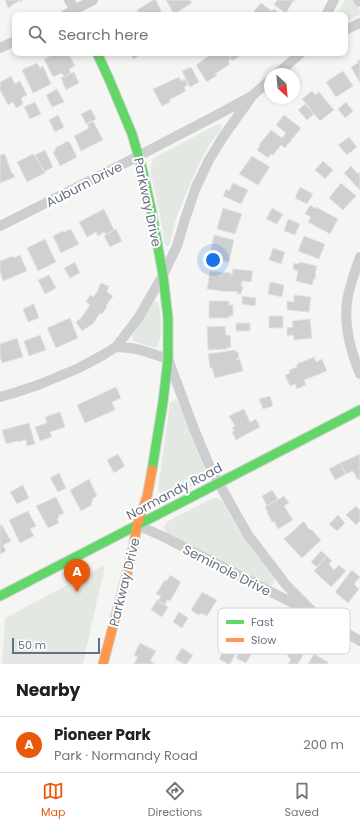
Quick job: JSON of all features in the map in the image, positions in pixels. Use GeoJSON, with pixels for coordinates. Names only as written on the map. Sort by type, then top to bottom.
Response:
{"type":"FeatureCollection","features":[{"type":"Feature","properties":{"kind":"street"},"geometry":{"type":"LineString","coordinates":[[69,0],[76,12],[93,0]]}},
{"type":"Feature","properties":{"kind":"street"},"geometry":{"type":"LineString","coordinates":[[328,12],[334,0]]}},
{"type":"Feature","properties":{"kind":"street"},"geometry":{"type":"LineString","coordinates":[[348,29],[360,23]]}},
{"type":"Feature","properties":{"kind":"street"},"geometry":{"type":"LineString","coordinates":[[0,48],[12,42]]}},
{"type":"Feature","properties":{"kind":"street","name":"Parkway Drive"},"geometry":{"type":"LineString","coordinates":[[98,56],[129,128],[142,168],[163,275],[168,318],[168,359],[163,402],[147,497],[137,525],[132,555],[103,664]]}},
{"type":"Feature","properties":{"kind":"street"},"geometry":{"type":"LineString","coordinates":[[284,68],[298,56]]}},
{"type":"Feature","properties":{"kind":"street","name":"Auburn Drive"},"geometry":{"type":"LineString","coordinates":[[116,347],[139,317],[163,275],[177,246],[196,187],[209,160],[223,137],[252,96],[264,85]]}},
{"type":"Feature","properties":{"kind":"street","name":"Auburn Drive"},"geometry":{"type":"LineString","coordinates":[[0,226],[252,96]]}},
{"type":"Feature","properties":{"kind":"street"},"geometry":{"type":"LineString","coordinates":[[360,258],[349,290],[347,315],[350,340],[354,358],[360,374]]}},
{"type":"Feature","properties":{"kind":"street"},"geometry":{"type":"LineString","coordinates":[[0,397],[14,394],[79,368],[116,347],[136,349],[168,359]]}},
{"type":"Feature","properties":{"kind":"street","name":"Parkway Drive"},"geometry":{"type":"LineString","coordinates":[[168,359],[194,428],[218,483]]}},
{"type":"Feature","properties":{"kind":"street","name":"Normandy Road"},"geometry":{"type":"LineString","coordinates":[[0,596],[360,410]]}},
{"type":"Feature","properties":{"kind":"street","name":"Seminole Drive"},"geometry":{"type":"LineString","coordinates":[[218,483],[248,535],[288,586],[309,608]]}},
{"type":"Feature","properties":{"kind":"street","name":"Seminole Drive"},"geometry":{"type":"LineString","coordinates":[[137,525],[162,536],[302,608]]}},
{"type":"Feature","properties":{"kind":"street","name":"Seminole Drive"},"geometry":{"type":"LineString","coordinates":[[350,634],[360,640]]}},
{"type":"Feature","properties":{"kind":"shaded area"},"geometry":{"type":"Polygon","coordinates":[[[345,0],[355,0],[360,10],[360,14],[348,20],[348,12],[338,12],[345,0]]]}},
{"type":"Feature","properties":{"kind":"shaded area"},"geometry":{"type":"Polygon","coordinates":[[[218,124],[221,125],[222,128],[209,145],[198,166],[175,222],[170,244],[166,246],[151,173],[152,162],[156,157],[218,124]]]}},
{"type":"Feature","properties":{"kind":"shaded area"},"geometry":{"type":"Polygon","coordinates":[[[153,303],[158,303],[161,319],[160,338],[157,347],[135,342],[132,336],[153,303]]]}},
{"type":"Feature","properties":{"kind":"shaded area"},"geometry":{"type":"Polygon","coordinates":[[[176,400],[179,403],[206,476],[203,480],[170,497],[164,498],[160,496],[158,489],[170,403],[176,400]]]}},
{"type":"Feature","properties":{"kind":"shaded area"},"geometry":{"type":"Polygon","coordinates":[[[216,498],[223,502],[240,532],[274,577],[274,583],[271,585],[267,587],[169,535],[165,531],[164,527],[168,521],[211,499],[216,498]]]}},
{"type":"Feature","properties":{"kind":"shaded area"},"geometry":{"type":"Polygon","coordinates":[[[105,565],[83,664],[2,664],[5,618],[105,565]]]}},
{"type":"Feature","properties":{"kind":"building"},"geometry":{"type":"Polygon","coordinates":[[[5,0],[22,1],[19,1],[8,8],[5,0]]]}},
{"type":"Feature","properties":{"kind":"building"},"geometry":{"type":"Polygon","coordinates":[[[153,0],[156,0],[162,12],[138,12],[137,10],[153,0]]]}},
{"type":"Feature","properties":{"kind":"building"},"geometry":{"type":"Polygon","coordinates":[[[166,0],[190,0],[192,3],[177,12],[173,12],[166,0]]]}},
{"type":"Feature","properties":{"kind":"building"},"geometry":{"type":"Polygon","coordinates":[[[277,0],[295,0],[287,12],[274,5],[277,0]]]}},
{"type":"Feature","properties":{"kind":"building"},"geometry":{"type":"Polygon","coordinates":[[[261,3],[272,11],[274,9],[278,12],[253,12],[261,3]]]}},
{"type":"Feature","properties":{"kind":"building"},"geometry":{"type":"Polygon","coordinates":[[[50,56],[70,56],[75,66],[69,69],[71,73],[64,77],[62,73],[53,77],[44,59],[50,56]]]}},
{"type":"Feature","properties":{"kind":"building"},"geometry":{"type":"Polygon","coordinates":[[[132,56],[139,56],[133,59],[132,56]]]}},
{"type":"Feature","properties":{"kind":"building"},"geometry":{"type":"Polygon","coordinates":[[[209,56],[229,56],[231,59],[228,61],[230,64],[215,74],[217,75],[207,82],[196,65],[209,56]]]}},
{"type":"Feature","properties":{"kind":"building"},"geometry":{"type":"Polygon","coordinates":[[[229,56],[240,56],[232,61],[229,56]]]}},
{"type":"Feature","properties":{"kind":"building"},"geometry":{"type":"Polygon","coordinates":[[[360,60],[360,83],[351,67],[360,60]]]}},
{"type":"Feature","properties":{"kind":"building"},"geometry":{"type":"Polygon","coordinates":[[[37,63],[40,68],[43,66],[51,84],[33,93],[22,70],[37,63]]]}},
{"type":"Feature","properties":{"kind":"building"},"geometry":{"type":"Polygon","coordinates":[[[191,67],[199,82],[190,87],[182,71],[191,67]]]}},
{"type":"Feature","properties":{"kind":"building"},"geometry":{"type":"Polygon","coordinates":[[[343,71],[353,86],[336,97],[326,82],[343,71]]]}},
{"type":"Feature","properties":{"kind":"building"},"geometry":{"type":"Polygon","coordinates":[[[74,72],[79,83],[66,90],[61,78],[74,72]]]}},
{"type":"Feature","properties":{"kind":"building"},"geometry":{"type":"Polygon","coordinates":[[[11,76],[15,84],[20,81],[27,95],[21,98],[23,104],[16,108],[13,102],[8,105],[0,90],[0,82],[11,76]]]}},
{"type":"Feature","properties":{"kind":"building"},"geometry":{"type":"Polygon","coordinates":[[[179,77],[181,81],[185,79],[188,85],[184,87],[186,91],[169,100],[170,102],[162,106],[153,89],[179,77]]]}},
{"type":"Feature","properties":{"kind":"building"},"geometry":{"type":"Polygon","coordinates":[[[57,89],[64,102],[52,107],[46,95],[57,89]]]}},
{"type":"Feature","properties":{"kind":"building"},"geometry":{"type":"Polygon","coordinates":[[[312,91],[315,95],[319,92],[334,110],[320,121],[302,99],[312,91]]]}},
{"type":"Feature","properties":{"kind":"building"},"geometry":{"type":"Polygon","coordinates":[[[35,102],[41,114],[30,119],[24,107],[35,102]]]}},
{"type":"Feature","properties":{"kind":"building"},"geometry":{"type":"Polygon","coordinates":[[[346,102],[353,111],[345,118],[338,109],[346,102]]]}},
{"type":"Feature","properties":{"kind":"building"},"geometry":{"type":"Polygon","coordinates":[[[305,104],[314,114],[307,120],[298,110],[305,104]]]}},
{"type":"Feature","properties":{"kind":"building"},"geometry":{"type":"Polygon","coordinates":[[[91,109],[96,119],[86,124],[81,114],[91,109]]]}},
{"type":"Feature","properties":{"kind":"building"},"geometry":{"type":"Polygon","coordinates":[[[58,115],[64,127],[55,132],[49,120],[58,115]]]}},
{"type":"Feature","properties":{"kind":"building"},"geometry":{"type":"Polygon","coordinates":[[[284,115],[301,128],[285,148],[281,145],[273,155],[271,154],[268,158],[257,150],[260,146],[259,145],[271,130],[282,138],[286,133],[276,125],[284,115]]]}},
{"type":"Feature","properties":{"kind":"building"},"geometry":{"type":"Polygon","coordinates":[[[93,121],[103,140],[81,151],[74,136],[89,128],[87,124],[93,121]]]}},
{"type":"Feature","properties":{"kind":"building"},"geometry":{"type":"Polygon","coordinates":[[[349,137],[357,147],[347,155],[338,145],[349,137]]]}},
{"type":"Feature","properties":{"kind":"building"},"geometry":{"type":"Polygon","coordinates":[[[68,141],[77,157],[60,166],[53,152],[56,150],[55,148],[68,141]]]}},
{"type":"Feature","properties":{"kind":"building"},"geometry":{"type":"Polygon","coordinates":[[[45,150],[53,167],[44,172],[35,155],[45,150]]]}},
{"type":"Feature","properties":{"kind":"building"},"geometry":{"type":"Polygon","coordinates":[[[5,154],[12,174],[13,173],[15,177],[0,183],[0,155],[5,154]]]}},
{"type":"Feature","properties":{"kind":"building"},"geometry":{"type":"Polygon","coordinates":[[[33,154],[45,173],[27,182],[17,162],[33,154]]]}},
{"type":"Feature","properties":{"kind":"building"},"geometry":{"type":"Polygon","coordinates":[[[252,156],[270,167],[258,185],[239,174],[252,156]]]}},
{"type":"Feature","properties":{"kind":"building"},"geometry":{"type":"Polygon","coordinates":[[[323,161],[333,170],[325,179],[315,170],[323,161]]]}},
{"type":"Feature","properties":{"kind":"building"},"geometry":{"type":"Polygon","coordinates":[[[351,166],[358,174],[360,172],[360,190],[344,173],[351,166]]]}},
{"type":"Feature","properties":{"kind":"building"},"geometry":{"type":"Polygon","coordinates":[[[233,183],[248,190],[241,204],[223,196],[226,189],[229,191],[233,183]]]}},
{"type":"Feature","properties":{"kind":"building"},"geometry":{"type":"Polygon","coordinates":[[[341,183],[356,196],[343,210],[329,198],[341,183]]]}},
{"type":"Feature","properties":{"kind":"building"},"geometry":{"type":"Polygon","coordinates":[[[300,187],[313,194],[307,204],[295,198],[300,187]]]}},
{"type":"Feature","properties":{"kind":"building"},"geometry":{"type":"Polygon","coordinates":[[[310,205],[338,219],[330,234],[308,222],[311,217],[305,214],[310,205]]]}},
{"type":"Feature","properties":{"kind":"building"},"geometry":{"type":"Polygon","coordinates":[[[223,208],[242,214],[235,234],[217,229],[223,208]]]}},
{"type":"Feature","properties":{"kind":"building"},"geometry":{"type":"Polygon","coordinates":[[[272,208],[283,214],[277,224],[266,219],[272,208]]]}},
{"type":"Feature","properties":{"kind":"building"},"geometry":{"type":"Polygon","coordinates":[[[104,209],[114,230],[106,235],[104,232],[98,236],[96,232],[87,237],[79,222],[104,209]]]}},
{"type":"Feature","properties":{"kind":"building"},"geometry":{"type":"Polygon","coordinates":[[[288,219],[300,224],[295,235],[284,231],[288,219]]]}},
{"type":"Feature","properties":{"kind":"building"},"geometry":{"type":"Polygon","coordinates":[[[71,229],[79,244],[61,253],[53,236],[71,229]]]}},
{"type":"Feature","properties":{"kind":"building"},"geometry":{"type":"Polygon","coordinates":[[[116,229],[122,241],[110,247],[104,236],[116,229]]]}},
{"type":"Feature","properties":{"kind":"building"},"geometry":{"type":"Polygon","coordinates":[[[214,235],[234,240],[229,262],[209,258],[214,235]]]}},
{"type":"Feature","properties":{"kind":"building"},"geometry":{"type":"Polygon","coordinates":[[[304,236],[325,244],[319,259],[298,251],[304,236]]]}},
{"type":"Feature","properties":{"kind":"building"},"geometry":{"type":"Polygon","coordinates":[[[45,239],[56,262],[38,271],[27,248],[45,239]]]}},
{"type":"Feature","properties":{"kind":"building"},"geometry":{"type":"Polygon","coordinates":[[[273,248],[285,252],[281,264],[269,260],[273,248]]]}},
{"type":"Feature","properties":{"kind":"building"},"geometry":{"type":"Polygon","coordinates":[[[20,255],[27,271],[3,281],[0,271],[0,261],[20,255]]]}},
{"type":"Feature","properties":{"kind":"building"},"geometry":{"type":"Polygon","coordinates":[[[75,262],[80,273],[70,278],[64,268],[75,262]]]}},
{"type":"Feature","properties":{"kind":"building"},"geometry":{"type":"Polygon","coordinates":[[[300,262],[317,266],[315,279],[312,285],[296,281],[298,271],[293,269],[294,263],[299,264],[300,262]]]}},
{"type":"Feature","properties":{"kind":"building"},"geometry":{"type":"Polygon","coordinates":[[[233,269],[253,271],[251,282],[242,281],[241,286],[243,286],[241,294],[238,294],[238,292],[207,289],[210,271],[231,273],[232,275],[233,269]]]}},
{"type":"Feature","properties":{"kind":"building"},"geometry":{"type":"Polygon","coordinates":[[[49,275],[56,288],[45,294],[38,280],[49,275]]]}},
{"type":"Feature","properties":{"kind":"building"},"geometry":{"type":"Polygon","coordinates":[[[270,282],[284,285],[282,297],[268,294],[270,282]]]}},
{"type":"Feature","properties":{"kind":"building"},"geometry":{"type":"Polygon","coordinates":[[[101,283],[109,286],[107,292],[113,296],[102,314],[100,313],[92,325],[82,331],[76,322],[81,318],[90,305],[86,302],[90,295],[93,297],[101,283]]]}},
{"type":"Feature","properties":{"kind":"building"},"geometry":{"type":"Polygon","coordinates":[[[294,295],[311,297],[309,312],[287,310],[287,301],[294,302],[294,295]]]}},
{"type":"Feature","properties":{"kind":"building"},"geometry":{"type":"Polygon","coordinates":[[[242,296],[256,298],[255,306],[242,304],[242,296]]]}},
{"type":"Feature","properties":{"kind":"building"},"geometry":{"type":"Polygon","coordinates":[[[209,301],[229,301],[229,305],[233,305],[233,316],[229,316],[229,318],[209,318],[209,301]]]}},
{"type":"Feature","properties":{"kind":"building"},"geometry":{"type":"Polygon","coordinates":[[[34,304],[39,318],[28,322],[23,309],[34,304]]]}},
{"type":"Feature","properties":{"kind":"building"},"geometry":{"type":"Polygon","coordinates":[[[269,316],[283,316],[283,328],[269,328],[269,316]]]}},
{"type":"Feature","properties":{"kind":"building"},"geometry":{"type":"Polygon","coordinates":[[[70,318],[78,338],[56,348],[47,328],[70,318]]]}},
{"type":"Feature","properties":{"kind":"building"},"geometry":{"type":"Polygon","coordinates":[[[310,319],[312,338],[294,340],[293,335],[287,336],[287,328],[293,327],[292,321],[310,319]]]}},
{"type":"Feature","properties":{"kind":"building"},"geometry":{"type":"Polygon","coordinates":[[[236,323],[250,323],[250,331],[236,331],[236,323]]]}},
{"type":"Feature","properties":{"kind":"building"},"geometry":{"type":"Polygon","coordinates":[[[225,326],[226,335],[230,335],[231,347],[227,349],[208,350],[207,327],[225,326]]]}},
{"type":"Feature","properties":{"kind":"building"},"geometry":{"type":"Polygon","coordinates":[[[40,335],[46,350],[29,356],[24,341],[40,335]]]}},
{"type":"Feature","properties":{"kind":"building"},"geometry":{"type":"Polygon","coordinates":[[[17,338],[23,357],[2,363],[0,357],[0,344],[17,338]]]}},
{"type":"Feature","properties":{"kind":"building"},"geometry":{"type":"Polygon","coordinates":[[[235,350],[238,352],[239,358],[237,358],[237,360],[240,359],[243,371],[215,378],[212,368],[210,368],[208,354],[235,350]]]}},
{"type":"Feature","properties":{"kind":"building"},"geometry":{"type":"Polygon","coordinates":[[[314,357],[316,362],[322,359],[327,371],[304,380],[306,385],[297,389],[295,384],[290,386],[285,375],[290,373],[289,370],[297,367],[297,364],[314,357]]]}},
{"type":"Feature","properties":{"kind":"building"},"geometry":{"type":"Polygon","coordinates":[[[116,387],[121,398],[112,402],[115,410],[85,423],[77,405],[116,387]]]}},
{"type":"Feature","properties":{"kind":"building"},"geometry":{"type":"Polygon","coordinates":[[[270,396],[273,406],[263,409],[259,399],[270,396]]]}},
{"type":"Feature","properties":{"kind":"building"},"geometry":{"type":"Polygon","coordinates":[[[244,409],[250,422],[256,419],[260,427],[236,440],[232,432],[234,431],[232,428],[235,426],[229,416],[244,409]]]}},
{"type":"Feature","properties":{"kind":"building"},"geometry":{"type":"Polygon","coordinates":[[[60,412],[65,427],[50,432],[52,437],[40,441],[35,427],[47,423],[45,417],[60,412]]]}},
{"type":"Feature","properties":{"kind":"building"},"geometry":{"type":"Polygon","coordinates":[[[29,423],[35,444],[27,446],[26,440],[6,444],[2,430],[29,423]]]}},
{"type":"Feature","properties":{"kind":"building"},"geometry":{"type":"Polygon","coordinates":[[[118,454],[125,466],[114,473],[107,460],[118,454]]]}},
{"type":"Feature","properties":{"kind":"building"},"geometry":{"type":"Polygon","coordinates":[[[360,454],[360,479],[358,480],[353,471],[346,474],[340,463],[360,454]]]}},
{"type":"Feature","properties":{"kind":"building"},"geometry":{"type":"Polygon","coordinates":[[[340,463],[346,474],[335,480],[329,469],[340,463]]]}},
{"type":"Feature","properties":{"kind":"building"},"geometry":{"type":"Polygon","coordinates":[[[59,473],[66,488],[58,492],[50,478],[59,473]]]}},
{"type":"Feature","properties":{"kind":"building"},"geometry":{"type":"Polygon","coordinates":[[[89,479],[97,496],[92,499],[92,505],[81,511],[70,490],[89,479]]]}},
{"type":"Feature","properties":{"kind":"building"},"geometry":{"type":"Polygon","coordinates":[[[23,485],[29,498],[17,504],[10,492],[23,485]]]}},
{"type":"Feature","properties":{"kind":"building"},"geometry":{"type":"Polygon","coordinates":[[[272,490],[278,499],[267,506],[262,496],[272,490]]]}},
{"type":"Feature","properties":{"kind":"building"},"geometry":{"type":"Polygon","coordinates":[[[284,496],[289,503],[284,506],[293,520],[278,529],[274,521],[272,522],[265,507],[284,496]]]}},
{"type":"Feature","properties":{"kind":"building"},"geometry":{"type":"Polygon","coordinates":[[[56,497],[64,513],[58,516],[59,517],[57,519],[59,523],[48,528],[36,506],[56,497]]]}},
{"type":"Feature","properties":{"kind":"building"},"geometry":{"type":"Polygon","coordinates":[[[356,506],[360,510],[360,521],[356,525],[346,515],[356,506]]]}},
{"type":"Feature","properties":{"kind":"building"},"geometry":{"type":"Polygon","coordinates":[[[28,511],[36,526],[30,529],[34,536],[20,543],[9,520],[28,511]]]}},
{"type":"Feature","properties":{"kind":"building"},"geometry":{"type":"Polygon","coordinates":[[[338,515],[345,523],[337,531],[329,524],[338,515]]]}},
{"type":"Feature","properties":{"kind":"building"},"geometry":{"type":"Polygon","coordinates":[[[303,522],[321,540],[302,558],[284,539],[303,522]]]}},
{"type":"Feature","properties":{"kind":"building"},"geometry":{"type":"Polygon","coordinates":[[[2,525],[11,541],[3,545],[6,551],[0,554],[0,526],[2,525]]]}},
{"type":"Feature","properties":{"kind":"building"},"geometry":{"type":"Polygon","coordinates":[[[321,551],[327,556],[317,567],[311,562],[321,551]]]}},
{"type":"Feature","properties":{"kind":"building"},"geometry":{"type":"Polygon","coordinates":[[[327,556],[332,561],[329,564],[334,570],[339,565],[346,571],[331,587],[314,571],[327,556]]]}},
{"type":"Feature","properties":{"kind":"building"},"geometry":{"type":"Polygon","coordinates":[[[352,570],[360,577],[354,584],[359,589],[348,603],[335,592],[352,570]]]}},
{"type":"Feature","properties":{"kind":"building"},"geometry":{"type":"Polygon","coordinates":[[[170,575],[181,582],[170,601],[167,600],[165,605],[158,601],[161,596],[156,594],[170,575]]]}},
{"type":"Feature","properties":{"kind":"building"},"geometry":{"type":"Polygon","coordinates":[[[202,592],[217,600],[207,616],[201,613],[198,615],[191,610],[202,592]]]}},
{"type":"Feature","properties":{"kind":"building"},"geometry":{"type":"Polygon","coordinates":[[[157,600],[168,607],[162,617],[151,610],[157,600]]]}},
{"type":"Feature","properties":{"kind":"building"},"geometry":{"type":"Polygon","coordinates":[[[179,612],[188,618],[182,628],[173,622],[179,612]]]}},
{"type":"Feature","properties":{"kind":"building"},"geometry":{"type":"Polygon","coordinates":[[[140,643],[156,651],[150,661],[155,664],[134,664],[138,657],[134,655],[140,643]]]}},
{"type":"Feature","properties":{"kind":"building"},"geometry":{"type":"Polygon","coordinates":[[[182,648],[193,655],[187,664],[175,659],[182,648]]]}},
{"type":"Feature","properties":{"kind":"building"},"geometry":{"type":"Polygon","coordinates":[[[222,654],[236,654],[230,664],[219,659],[222,654]]]}},
{"type":"Feature","properties":{"kind":"building"},"geometry":{"type":"Polygon","coordinates":[[[238,654],[251,654],[246,663],[236,658],[238,654]]]}},
{"type":"Feature","properties":{"kind":"building"},"geometry":{"type":"Polygon","coordinates":[[[288,654],[304,654],[298,664],[288,664],[291,659],[287,656],[288,654]]]}},
{"type":"Feature","properties":{"kind":"building"},"geometry":{"type":"Polygon","coordinates":[[[314,654],[328,662],[327,664],[308,664],[314,654]]]}},
{"type":"Feature","properties":{"kind":"traffic: fast"},"geometry":{"type":"LineString","coordinates":[[98,56],[132,134],[142,168],[151,208],[163,275],[168,318],[168,359],[152,470]]}},
{"type":"Feature","properties":{"kind":"traffic: fast"},"geometry":{"type":"LineString","coordinates":[[0,596],[360,410]]}},
{"type":"Feature","properties":{"kind":"traffic: slow"},"geometry":{"type":"LineString","coordinates":[[103,664],[132,555],[137,525],[147,497],[152,470]]}},
{"type":"Feature","properties":{"kind":"place","name":"Pioneer Park"},"geometry":{"type":"Point","coordinates":[77,592]}}]}
